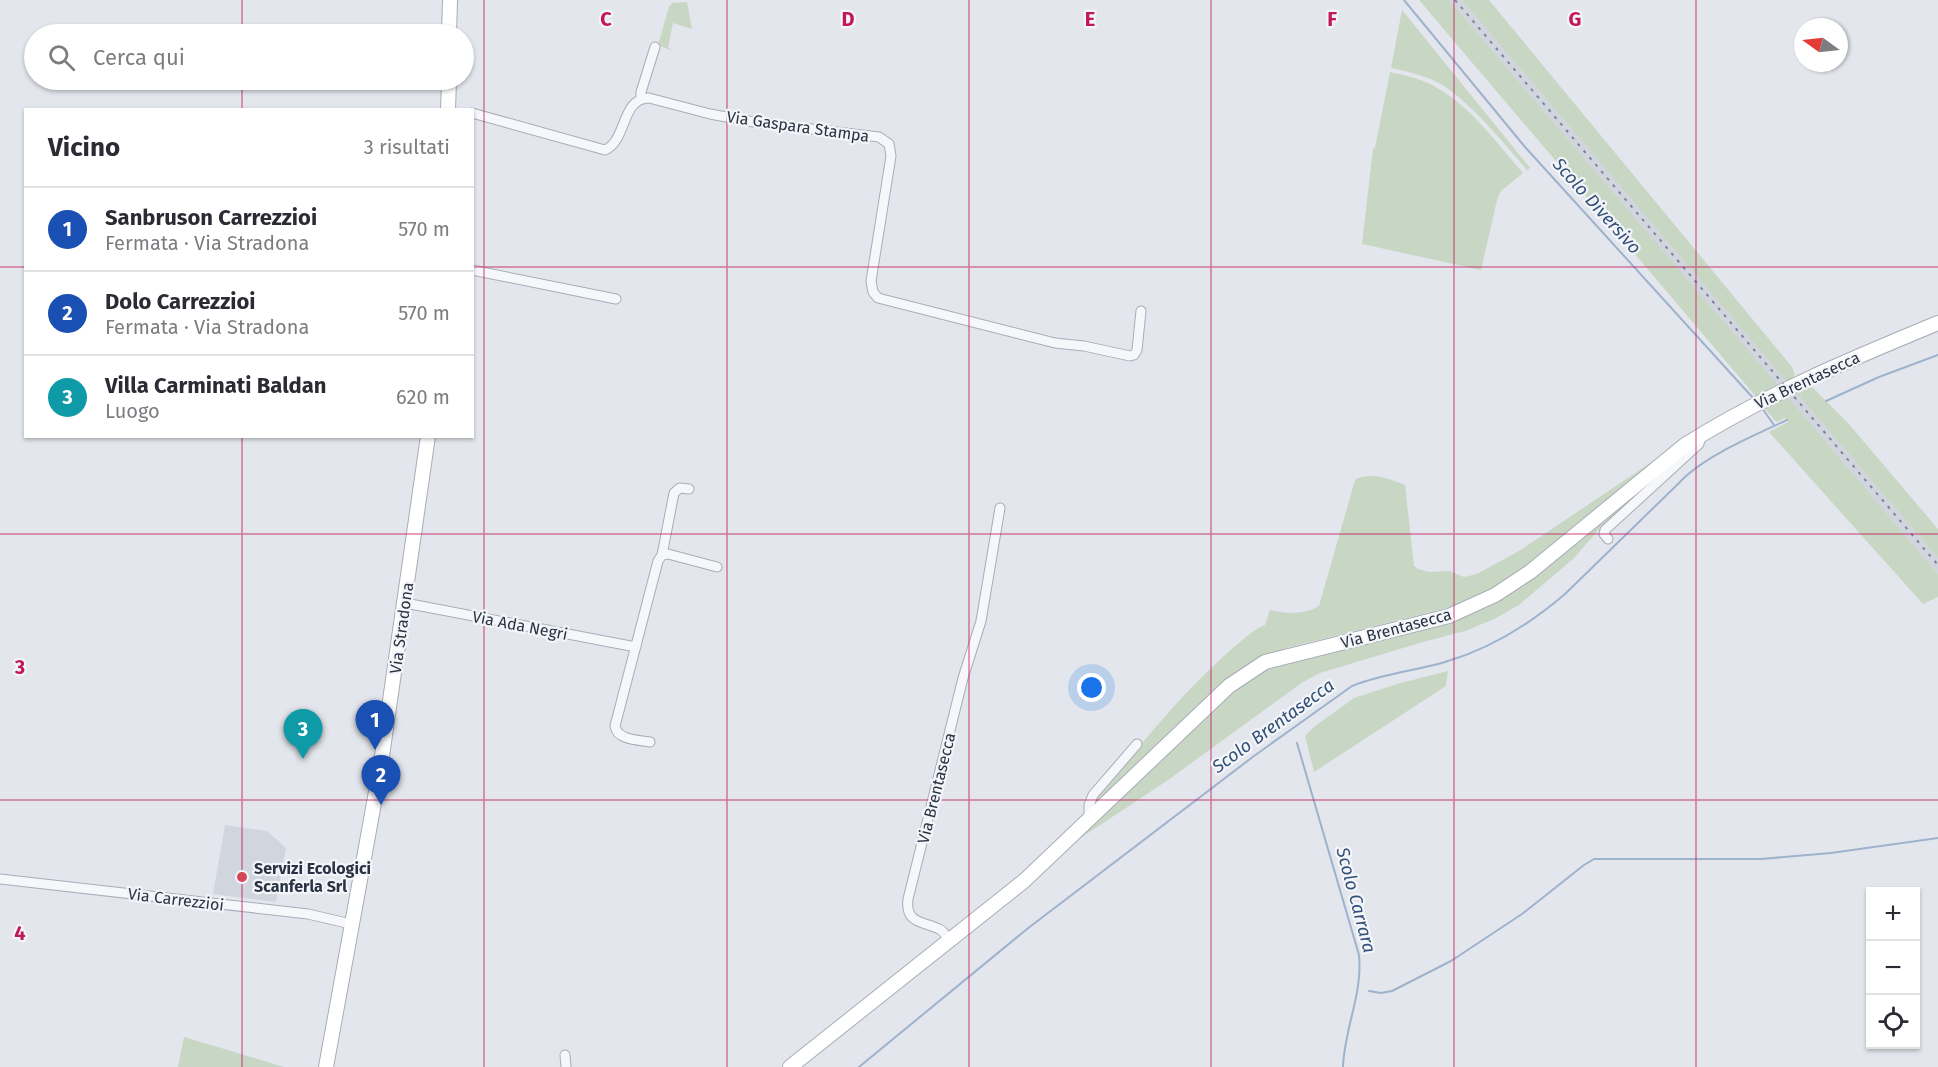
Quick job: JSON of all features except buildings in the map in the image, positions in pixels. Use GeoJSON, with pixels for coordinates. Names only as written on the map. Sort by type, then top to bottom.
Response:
{"type":"FeatureCollection","features":[{"type":"Feature","properties":{"kind":"street"},"geometry":{"type":"LineString","coordinates":[[449,24],[450,0]]}},
{"type":"Feature","properties":{"kind":"street"},"geometry":{"type":"LineString","coordinates":[[474,114],[605,150],[614,144],[633,104],[641,98],[655,47]]}},
{"type":"Feature","properties":{"kind":"street"},"geometry":{"type":"LineString","coordinates":[[448,108],[449,90]]}},
{"type":"Feature","properties":{"kind":"street","name":"Via Gaspara Stampa"},"geometry":{"type":"LineString","coordinates":[[641,98],[754,122],[869,135],[886,140],[891,149],[891,156],[871,281],[873,292],[878,298],[1055,343],[1084,346],[1122,355],[1134,355],[1137,350],[1142,311]]}},
{"type":"Feature","properties":{"kind":"street"},"geometry":{"type":"LineString","coordinates":[[474,270],[616,299]]}},
{"type":"Feature","properties":{"kind":"street","name":"Via Brentasecca"},"geometry":{"type":"LineString","coordinates":[[790,1067],[1024,881],[1198,715],[1243,676],[1265,662],[1449,616],[1511,586],[1684,445],[1766,399],[1833,367],[1938,323]]}},
{"type":"Feature","properties":{"kind":"street"},"geometry":{"type":"LineString","coordinates":[[1608,539],[1604,534],[1605,530],[1699,444],[1702,434]]}},
{"type":"Feature","properties":{"kind":"street","name":"Via Stradona"},"geometry":{"type":"LineString","coordinates":[[326,1067],[380,770],[428,438]]}},
{"type":"Feature","properties":{"kind":"street"},"geometry":{"type":"LineString","coordinates":[[650,742],[620,735],[615,726],[658,561],[662,555],[674,493],[680,488],[689,489]]}},
{"type":"Feature","properties":{"kind":"street","name":"Via Brentasecca"},"geometry":{"type":"LineString","coordinates":[[949,940],[939,928],[914,919],[909,914],[908,899],[963,678],[976,641],[1000,508]]}},
{"type":"Feature","properties":{"kind":"street"},"geometry":{"type":"LineString","coordinates":[[662,555],[676,556],[717,567]]}},
{"type":"Feature","properties":{"kind":"street","name":"Via Ada Negri"},"geometry":{"type":"LineString","coordinates":[[405,603],[636,647]]}},
{"type":"Feature","properties":{"kind":"street"},"geometry":{"type":"LineString","coordinates":[[1089,820],[1089,805],[1093,795],[1137,744]]}},
{"type":"Feature","properties":{"kind":"street","name":"Via Carrezzioi"},"geometry":{"type":"LineString","coordinates":[[0,879],[308,914],[351,924]]}},
{"type":"Feature","properties":{"kind":"street"},"geometry":{"type":"LineString","coordinates":[[565,1055],[566,1067]]}},
{"type":"Feature","properties":{"kind":"shaded area"},"geometry":{"type":"Polygon","coordinates":[[[1449,0],[1462,0],[1938,558],[1938,574],[1449,0]]]}},
{"type":"Feature","properties":{"kind":"shaded area"},"geometry":{"type":"Polygon","coordinates":[[[225,825],[267,831],[286,848],[276,902],[213,894],[225,825]]]}},
{"type":"Feature","properties":{"kind":"green space"},"geometry":{"type":"Polygon","coordinates":[[[1419,0],[1449,0],[1780,388],[1758,399],[1419,0]]]}},
{"type":"Feature","properties":{"kind":"green space"},"geometry":{"type":"Polygon","coordinates":[[[1462,0],[1489,0],[1792,367],[1795,375],[1788,383],[1462,0]]]}},
{"type":"Feature","properties":{"kind":"green space"},"geometry":{"type":"Polygon","coordinates":[[[687,2],[692,29],[673,23],[668,47],[673,51],[658,45],[669,7],[672,3],[687,2]]]}},
{"type":"Feature","properties":{"kind":"green space"},"geometry":{"type":"Polygon","coordinates":[[[1402,10],[1530,168],[1527,170],[1478,115],[1444,86],[1425,77],[1391,68],[1402,10]]]}},
{"type":"Feature","properties":{"kind":"green space"},"geometry":{"type":"Polygon","coordinates":[[[1390,72],[1425,82],[1444,92],[1481,124],[1523,173],[1501,191],[1497,200],[1481,270],[1362,244],[1373,149],[1390,72]]]}},
{"type":"Feature","properties":{"kind":"green space"},"geometry":{"type":"Polygon","coordinates":[[[1808,383],[1848,423],[1938,529],[1938,558],[1796,392],[1808,383]]]}},
{"type":"Feature","properties":{"kind":"green space"},"geometry":{"type":"Polygon","coordinates":[[[1785,394],[1938,574],[1938,597],[1923,604],[1769,432],[1788,422],[1785,418],[1776,422],[1763,406],[1785,394]]]}},
{"type":"Feature","properties":{"kind":"green space"},"geometry":{"type":"Polygon","coordinates":[[[1668,451],[1512,580],[1473,600],[1286,648],[1266,656],[1099,805],[1093,805],[1097,797],[1158,724],[1190,689],[1244,639],[1265,625],[1270,610],[1295,613],[1319,606],[1355,480],[1360,477],[1373,476],[1387,478],[1405,485],[1414,566],[1430,572],[1449,571],[1464,577],[1477,574],[1519,551],[1668,451]]]}},
{"type":"Feature","properties":{"kind":"green space"},"geometry":{"type":"Polygon","coordinates":[[[1677,458],[1600,528],[1574,558],[1519,605],[1465,631],[1320,673],[1303,682],[1168,780],[1070,845],[1236,686],[1265,665],[1311,657],[1453,621],[1677,458]]]}},
{"type":"Feature","properties":{"kind":"green space"},"geometry":{"type":"Polygon","coordinates":[[[1448,671],[1446,686],[1314,772],[1305,736],[1314,727],[1354,698],[1448,671]]]}},
{"type":"Feature","properties":{"kind":"green space"},"geometry":{"type":"Polygon","coordinates":[[[184,1037],[284,1067],[178,1067],[184,1037]]]}},
{"type":"Feature","properties":{"kind":"waterway","name":"Scolo Diversivo"},"geometry":{"type":"LineString","coordinates":[[1404,0],[1525,147],[1754,399]]}},
{"type":"Feature","properties":{"kind":"waterway","name":"Scolo Brentasecca"},"geometry":{"type":"LineString","coordinates":[[1826,401],[1879,377],[1938,355]]}},
{"type":"Feature","properties":{"kind":"waterway","name":"Scolo Diversivo"},"geometry":{"type":"LineString","coordinates":[[1762,408],[1774,425]]}},
{"type":"Feature","properties":{"kind":"waterway","name":"Scolo Brentasecca"},"geometry":{"type":"LineString","coordinates":[[859,1067],[1027,929],[1254,756],[1352,686],[1375,678],[1462,657],[1509,634],[1565,594],[1689,473],[1730,447],[1787,420]]}},
{"type":"Feature","properties":{"kind":"waterway","name":"Scolo Carrara"},"geometry":{"type":"LineString","coordinates":[[1297,743],[1359,955],[1358,984],[1346,1039],[1343,1067]]}},
{"type":"Feature","properties":{"kind":"waterway"},"geometry":{"type":"LineString","coordinates":[[1369,991],[1381,993],[1392,991],[1451,961],[1522,914],[1594,859],[1761,859],[1831,853],[1938,838]]}},
{"type":"Feature","properties":{"kind":"railway"},"geometry":{"type":"LineString","coordinates":[[1455,0],[1938,565]]}},
{"type":"Feature","properties":{"kind":"place","name":"Sanbruson Carrezzioi"},"geometry":{"type":"Point","coordinates":[375,750]}},
{"type":"Feature","properties":{"kind":"place","name":"Villa Carminati Baldan"},"geometry":{"type":"Point","coordinates":[303,759]}},
{"type":"Feature","properties":{"kind":"place","name":"Dolo Carrezzioi"},"geometry":{"type":"Point","coordinates":[381,805]}},
{"type":"Feature","properties":{"kind":"place","name":"Servizi Ecologici Scanferla Srl"},"geometry":{"type":"Point","coordinates":[242,877]}}]}
